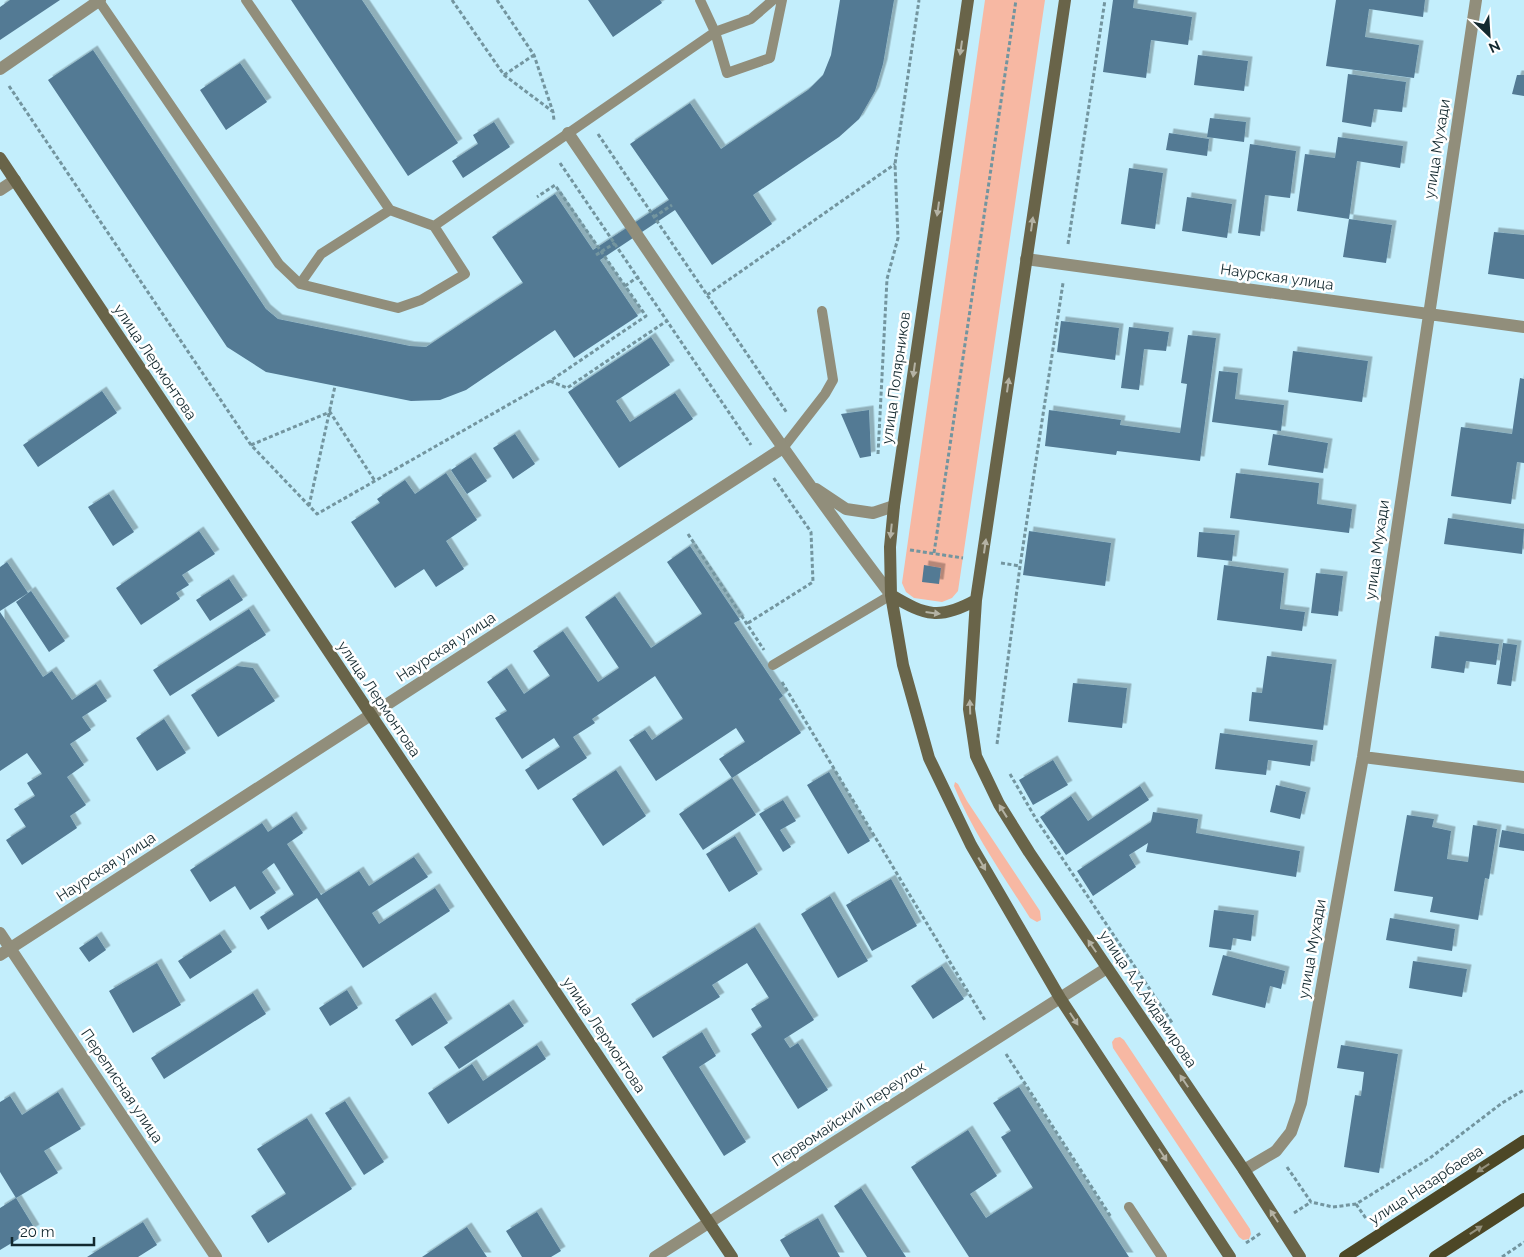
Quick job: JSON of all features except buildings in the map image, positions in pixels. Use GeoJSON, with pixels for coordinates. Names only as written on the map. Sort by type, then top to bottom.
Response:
{"type":"FeatureCollection","features":[{"type":"Feature","properties":{"kind":"main road","name":"улица Полярников"},"geometry":{"type":"LineString","coordinates":[[968,0],[894,506],[890,547],[891,594],[903,665],[929,758],[971,845],[1060,998]]}},
{"type":"Feature","properties":{"kind":"main road"},"geometry":{"type":"LineString","coordinates":[[891,594],[922,611],[940,614],[961,608],[976,600],[1065,0]]}},
{"type":"Feature","properties":{"kind":"main road","name":"улица Лермонтова"},"geometry":{"type":"LineString","coordinates":[[0,158],[732,1257]]}},
{"type":"Feature","properties":{"kind":"main road","name":"улица А.А.Айдамирова"},"geometry":{"type":"LineString","coordinates":[[976,600],[969,709],[976,756],[999,804],[1244,1170],[1300,1257]]}},
{"type":"Feature","properties":{"kind":"main road"},"geometry":{"type":"LineString","coordinates":[[1060,998],[1230,1257]]}},
{"type":"Feature","properties":{"kind":"main road","name":"улица Назарбаева"},"geometry":{"type":"LineString","coordinates":[[1345,1257],[1524,1141]]}},
{"type":"Feature","properties":{"kind":"main road"},"geometry":{"type":"LineString","coordinates":[[1435,1257],[1524,1199]]}},
{"type":"Feature","properties":{"kind":"street"},"geometry":{"type":"LineString","coordinates":[[0,69],[100,0]]}},
{"type":"Feature","properties":{"kind":"street","name":"улица Мухади"},"geometry":{"type":"LineString","coordinates":[[1276,1151],[1291,1132],[1301,1103],[1362,757],[1476,0]]}},
{"type":"Feature","properties":{"kind":"street"},"geometry":{"type":"LineString","coordinates":[[568,133],[783,448],[891,594]]}},
{"type":"Feature","properties":{"kind":"street"},"geometry":{"type":"LineString","coordinates":[[0,190],[15,180]]}},
{"type":"Feature","properties":{"kind":"street","name":"Наурская улица"},"geometry":{"type":"LineString","coordinates":[[1026,259],[1524,327]]}},
{"type":"Feature","properties":{"kind":"street","name":"Наурская улица"},"geometry":{"type":"LineString","coordinates":[[5,951],[783,448]]}},
{"type":"Feature","properties":{"kind":"street"},"geometry":{"type":"LineString","coordinates":[[809,484],[846,509],[873,514],[894,506]]}},
{"type":"Feature","properties":{"kind":"street"},"geometry":{"type":"LineString","coordinates":[[1362,757],[1524,777]]}},
{"type":"Feature","properties":{"kind":"street","name":"Переписная улица"},"geometry":{"type":"LineString","coordinates":[[0,933],[5,951],[216,1257]]}},
{"type":"Feature","properties":{"kind":"street","name":"Первомайский переулок"},"geometry":{"type":"LineString","coordinates":[[656,1257],[1107,968]]}},
{"type":"Feature","properties":{"kind":"street"},"geometry":{"type":"LineString","coordinates":[[1244,1170],[1276,1151]]}},
{"type":"Feature","properties":{"kind":"lane"},"geometry":{"type":"LineString","coordinates":[[100,0],[279,264],[300,284],[398,308],[421,300],[465,274],[434,226],[390,210],[246,0]]}},
{"type":"Feature","properties":{"kind":"lane"},"geometry":{"type":"LineString","coordinates":[[700,0],[715,32],[727,73],[770,58],[782,0]]}},
{"type":"Feature","properties":{"kind":"lane"},"geometry":{"type":"LineString","coordinates":[[434,226],[715,32],[751,19],[773,0]]}},
{"type":"Feature","properties":{"kind":"lane"},"geometry":{"type":"LineString","coordinates":[[300,284],[321,254],[390,210]]}},
{"type":"Feature","properties":{"kind":"lane"},"geometry":{"type":"LineString","coordinates":[[783,448],[825,394],[833,380],[822,311]]}},
{"type":"Feature","properties":{"kind":"lane"},"geometry":{"type":"LineString","coordinates":[[772,665],[891,594]]}},
{"type":"Feature","properties":{"kind":"lane"},"geometry":{"type":"LineString","coordinates":[[1129,1207],[1162,1257]]}},
{"type":"Feature","properties":{"kind":"path"},"geometry":{"type":"LineString","coordinates":[[452,0],[504,75],[553,112]]}},
{"type":"Feature","properties":{"kind":"path"},"geometry":{"type":"LineString","coordinates":[[497,0],[534,55],[553,112],[558,161],[811,532],[813,582],[748,623]]}},
{"type":"Feature","properties":{"kind":"path"},"geometry":{"type":"LineString","coordinates":[[878,454],[887,279],[898,238],[895,164],[919,0]]}},
{"type":"Feature","properties":{"kind":"path"},"geometry":{"type":"LineString","coordinates":[[934,553],[1016,0]]}},
{"type":"Feature","properties":{"kind":"path"},"geometry":{"type":"LineString","coordinates":[[996,751],[1020,566],[1105,0]]}},
{"type":"Feature","properties":{"kind":"path"},"geometry":{"type":"LineString","coordinates":[[504,75],[534,55]]}},
{"type":"Feature","properties":{"kind":"path"},"geometry":{"type":"LineString","coordinates":[[6,81],[251,445],[317,514],[550,382],[646,316],[555,185],[537,197]]}},
{"type":"Feature","properties":{"kind":"path"},"geometry":{"type":"LineString","coordinates":[[550,382],[567,388],[687,308],[895,164]]}},
{"type":"Feature","properties":{"kind":"path"},"geometry":{"type":"LineString","coordinates":[[309,507],[335,386]]}},
{"type":"Feature","properties":{"kind":"path"},"geometry":{"type":"LineString","coordinates":[[251,445],[330,412]]}},
{"type":"Feature","properties":{"kind":"path"},"geometry":{"type":"LineString","coordinates":[[330,412],[375,481]]}},
{"type":"Feature","properties":{"kind":"path"},"geometry":{"type":"LineString","coordinates":[[677,517],[748,623],[996,1038],[1115,1223]]}},
{"type":"Feature","properties":{"kind":"path"},"geometry":{"type":"LineString","coordinates":[[811,532],[849,539]]}},
{"type":"Feature","properties":{"kind":"path"},"geometry":{"type":"LineString","coordinates":[[890,547],[1020,566]]}},
{"type":"Feature","properties":{"kind":"path"},"geometry":{"type":"LineString","coordinates":[[1006,768],[1036,819],[1174,1025]]}},
{"type":"Feature","properties":{"kind":"path"},"geometry":{"type":"LineString","coordinates":[[1276,1151],[1311,1202],[1333,1207],[1356,1204],[1430,1158],[1502,1103],[1524,1090]]}},
{"type":"Feature","properties":{"kind":"path"},"geometry":{"type":"LineString","coordinates":[[1502,1257],[1524,1242]]}},
{"type":"Feature","properties":{"kind":"shaded area"},"geometry":{"type":"Polygon","coordinates":[[[985,0],[1045,0],[958,591],[952,598],[942,602],[914,598],[906,592],[902,583],[985,0]]]}},
{"type":"Feature","properties":{"kind":"shaded area"},"geometry":{"type":"Polygon","coordinates":[[[955,782],[1040,911],[1041,920],[1037,922],[1030,918],[999,870],[970,820],[954,786],[955,782]]]}},
{"type":"Feature","properties":{"kind":"shaded area"},"geometry":{"type":"Polygon","coordinates":[[[1120,1037],[1124,1040],[1250,1229],[1249,1239],[1243,1240],[1239,1237],[1113,1048],[1112,1042],[1115,1038],[1120,1037]]]}}]}
